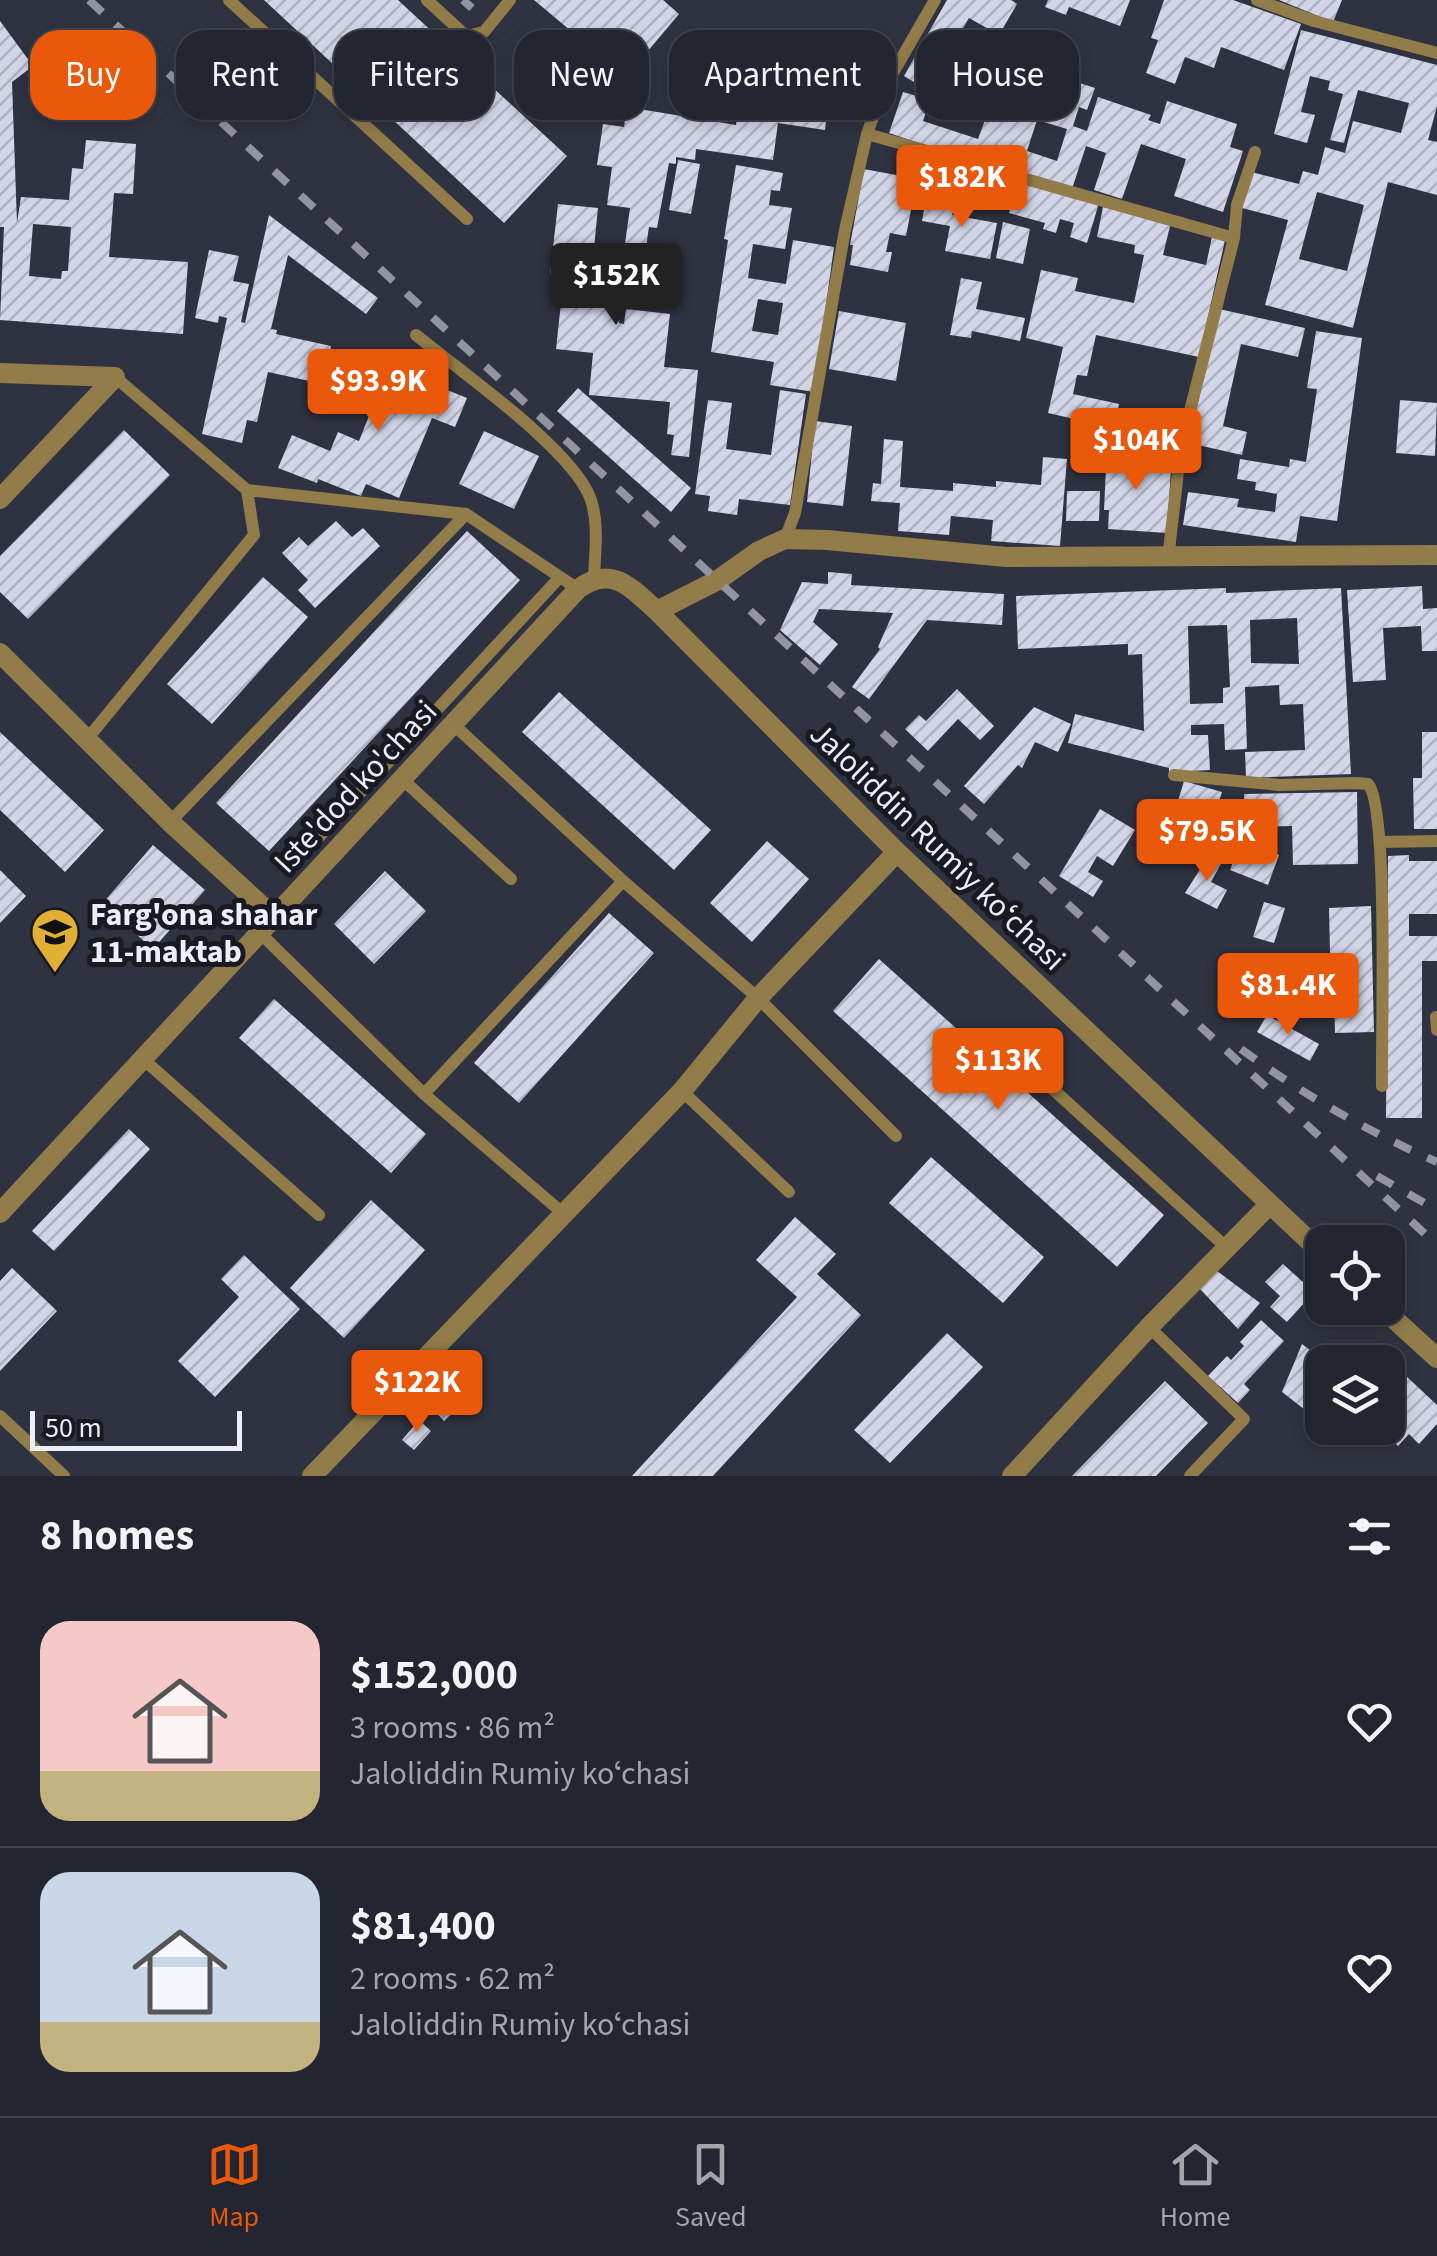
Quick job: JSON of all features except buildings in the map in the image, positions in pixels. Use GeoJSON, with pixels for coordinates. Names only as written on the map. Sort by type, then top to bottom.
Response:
{"type":"FeatureCollection","features":[{"type":"Feature","properties":{"kind":"street"},"geometry":{"type":"LineString","coordinates":[[0,373],[115,377]]}},
{"type":"Feature","properties":{"kind":"street"},"geometry":{"type":"LineString","coordinates":[[0,499],[115,377]]}},
{"type":"Feature","properties":{"kind":"street"},"geometry":{"type":"LineString","coordinates":[[657,611],[718,580],[759,550],[785,539],[1006,557],[1437,556]]}},
{"type":"Feature","properties":{"kind":"street","name":"Jaloliddin Rumiy koʻchasi"},"geometry":{"type":"LineString","coordinates":[[586,583],[609,577],[630,588],[657,611],[897,852],[1305,1238]]}},
{"type":"Feature","properties":{"kind":"street","name":"Iste'dod ko'chasi"},"geometry":{"type":"LineString","coordinates":[[0,1213],[586,583]]}},
{"type":"Feature","properties":{"kind":"street"},"geometry":{"type":"LineString","coordinates":[[0,653],[88,738],[267,925]]}},
{"type":"Feature","properties":{"kind":"street"},"geometry":{"type":"LineString","coordinates":[[312,1476],[682,1091],[758,998],[897,852]]}},
{"type":"Feature","properties":{"kind":"street"},"geometry":{"type":"LineString","coordinates":[[1012,1476],[1149,1327],[1270,1205]]}},
{"type":"Feature","properties":{"kind":"street"},"geometry":{"type":"LineString","coordinates":[[1401,1325],[1437,1358]]}},
{"type":"Feature","properties":{"kind":"lane"},"geometry":{"type":"LineString","coordinates":[[230,0],[467,219]]}},
{"type":"Feature","properties":{"kind":"lane"},"geometry":{"type":"LineString","coordinates":[[427,0],[466,36],[484,32],[510,0]]}},
{"type":"Feature","properties":{"kind":"lane"},"geometry":{"type":"LineString","coordinates":[[785,539],[795,514],[845,230],[867,134],[882,92],[935,0]]}},
{"type":"Feature","properties":{"kind":"lane"},"geometry":{"type":"LineString","coordinates":[[1256,0],[1314,21],[1437,53]]}},
{"type":"Feature","properties":{"kind":"lane"},"geometry":{"type":"LineString","coordinates":[[867,134],[1234,238]]}},
{"type":"Feature","properties":{"kind":"lane"},"geometry":{"type":"LineString","coordinates":[[1168,558],[1182,446],[1234,238],[1237,204],[1255,152]]}},
{"type":"Feature","properties":{"kind":"lane"},"geometry":{"type":"LineString","coordinates":[[115,377],[248,490],[466,514],[560,577],[586,583],[596,530],[584,484],[559,453],[416,335]]}},
{"type":"Feature","properties":{"kind":"lane"},"geometry":{"type":"LineString","coordinates":[[88,738],[254,535],[248,490]]}},
{"type":"Feature","properties":{"kind":"lane"},"geometry":{"type":"LineString","coordinates":[[170,822],[466,514]]}},
{"type":"Feature","properties":{"kind":"lane"},"geometry":{"type":"LineString","coordinates":[[293,865],[560,577]]}},
{"type":"Feature","properties":{"kind":"lane"},"geometry":{"type":"LineString","coordinates":[[453,724],[622,880],[758,998],[896,1136]]}},
{"type":"Feature","properties":{"kind":"lane"},"geometry":{"type":"LineString","coordinates":[[1174,776],[1279,785],[1368,784],[1374,790],[1380,842],[1382,1086]]}},
{"type":"Feature","properties":{"kind":"lane"},"geometry":{"type":"LineString","coordinates":[[402,779],[510,879]]}},
{"type":"Feature","properties":{"kind":"lane"},"geometry":{"type":"LineString","coordinates":[[1380,842],[1437,841]]}},
{"type":"Feature","properties":{"kind":"lane"},"geometry":{"type":"LineString","coordinates":[[424,1094],[622,880]]}},
{"type":"Feature","properties":{"kind":"lane"},"geometry":{"type":"LineString","coordinates":[[267,925],[424,1094],[565,1215]]}},
{"type":"Feature","properties":{"kind":"lane"},"geometry":{"type":"LineString","coordinates":[[1436,1017],[1437,1030]]}},
{"type":"Feature","properties":{"kind":"lane"},"geometry":{"type":"LineString","coordinates":[[142,1059],[319,1215]]}},
{"type":"Feature","properties":{"kind":"lane"},"geometry":{"type":"LineString","coordinates":[[1046,1082],[1228,1248]]}},
{"type":"Feature","properties":{"kind":"lane"},"geometry":{"type":"LineString","coordinates":[[682,1091],[789,1192]]}},
{"type":"Feature","properties":{"kind":"lane"},"geometry":{"type":"LineString","coordinates":[[1149,1327],[1244,1419],[1190,1476]]}},
{"type":"Feature","properties":{"kind":"lane"},"geometry":{"type":"LineString","coordinates":[[0,1416],[64,1476]]}},
{"type":"Feature","properties":{"kind":"railway"},"geometry":{"type":"LineString","coordinates":[[89,0],[1437,1245]]}},
{"type":"Feature","properties":{"kind":"railway"},"geometry":{"type":"LineString","coordinates":[[463,0],[472,8]]}},
{"type":"Feature","properties":{"kind":"railway"},"geometry":{"type":"LineString","coordinates":[[1241,1049],[1336,1111],[1437,1162]]}},
{"type":"Feature","properties":{"kind":"railway"},"geometry":{"type":"LineString","coordinates":[[1377,1176],[1437,1210]]}},
{"type":"Feature","properties":{"kind":"place","name":"Farg'ona shahar 11-maktab"},"geometry":{"type":"Point","coordinates":[55,974]}}]}
